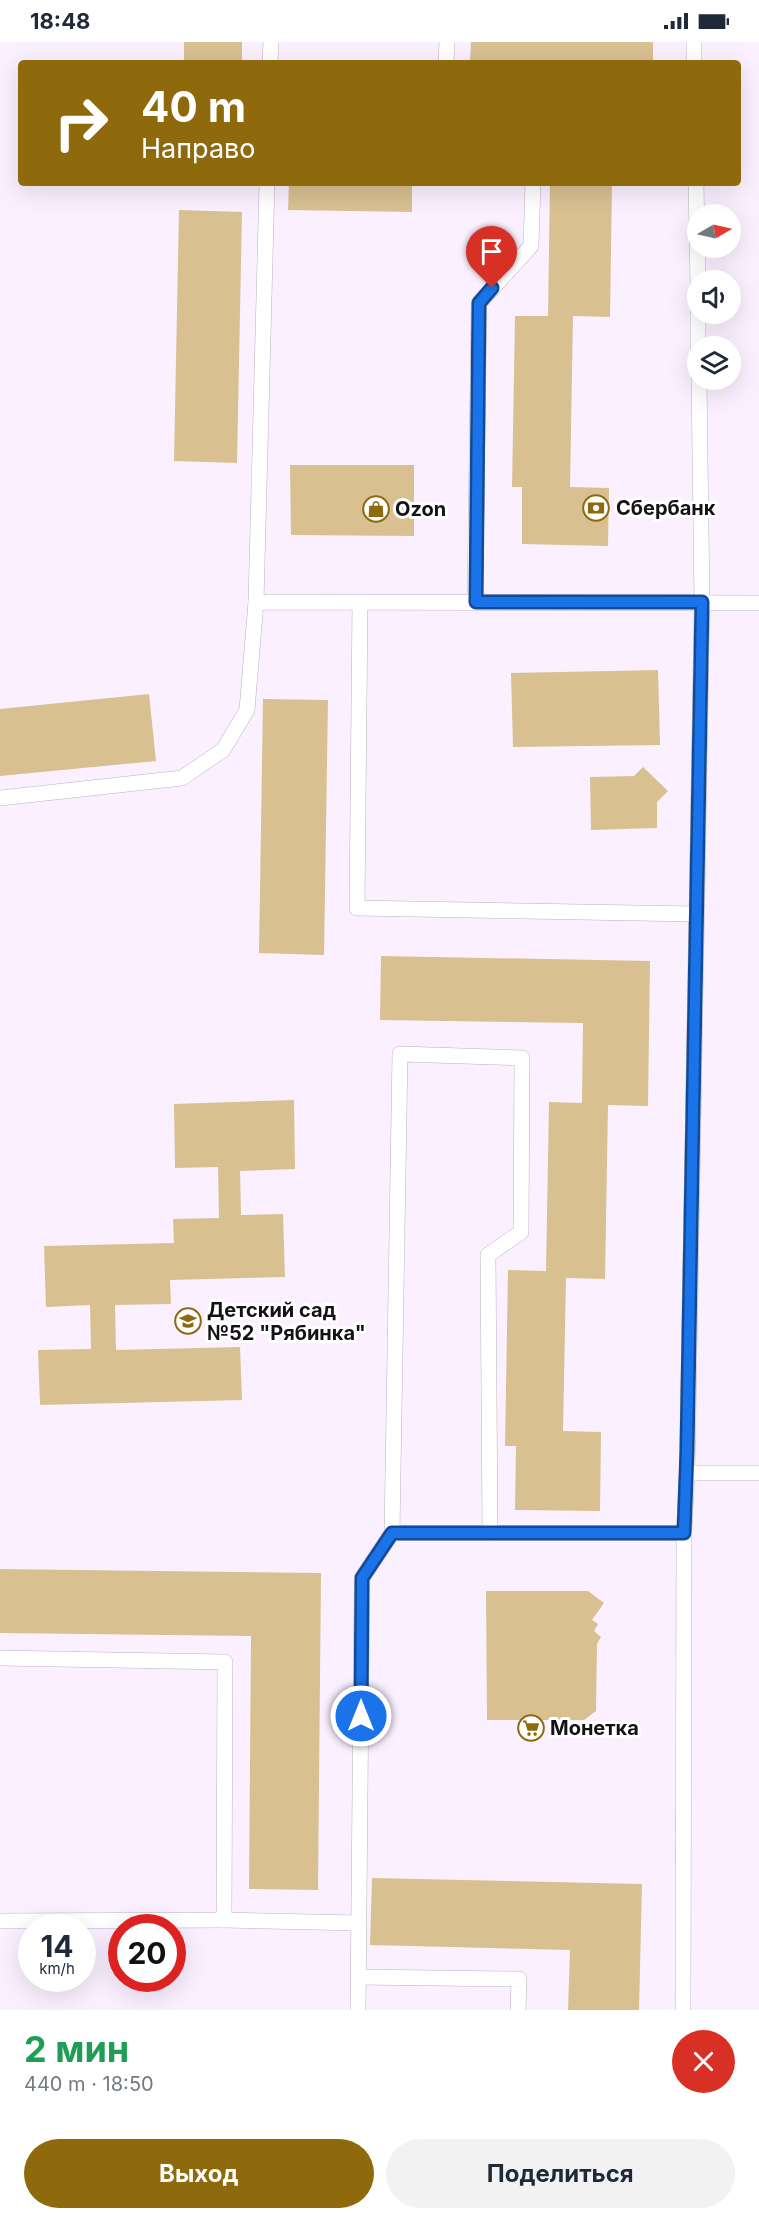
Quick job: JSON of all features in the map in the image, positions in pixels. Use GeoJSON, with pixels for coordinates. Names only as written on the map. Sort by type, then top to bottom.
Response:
{"type":"FeatureCollection","features":[{"type":"Feature","properties":{"kind":"lane"},"geometry":{"type":"LineString","coordinates":[[270,60],[271,42]]}},
{"type":"Feature","properties":{"kind":"lane"},"geometry":{"type":"LineString","coordinates":[[446,60],[447,42]]}},
{"type":"Feature","properties":{"kind":"lane"},"geometry":{"type":"LineString","coordinates":[[694,42],[694,60]]}},
{"type":"Feature","properties":{"kind":"lane"},"geometry":{"type":"LineString","coordinates":[[0,798],[182,778],[223,750],[247,710],[256,602],[267,186]]}},
{"type":"Feature","properties":{"kind":"lane"},"geometry":{"type":"LineString","coordinates":[[476,602],[479,303],[531,246],[533,186]]}},
{"type":"Feature","properties":{"kind":"lane"},"geometry":{"type":"LineString","coordinates":[[696,186],[698,270]]}},
{"type":"Feature","properties":{"kind":"lane"},"geometry":{"type":"LineString","coordinates":[[683,2010],[684,1533],[687,1473],[702,602],[699,390]]}},
{"type":"Feature","properties":{"kind":"lane"},"geometry":{"type":"LineString","coordinates":[[256,602],[759,603]]}},
{"type":"Feature","properties":{"kind":"lane"},"geometry":{"type":"LineString","coordinates":[[360,602],[357,908],[695,915]]}},
{"type":"Feature","properties":{"kind":"lane"},"geometry":{"type":"LineString","coordinates":[[358,2010],[362,1578],[392,1533],[400,1054],[522,1058],[521,1232],[488,1255],[490,1533]]}},
{"type":"Feature","properties":{"kind":"lane"},"geometry":{"type":"LineString","coordinates":[[687,1473],[759,1473]]}},
{"type":"Feature","properties":{"kind":"lane"},"geometry":{"type":"LineString","coordinates":[[392,1533],[684,1533]]}},
{"type":"Feature","properties":{"kind":"lane"},"geometry":{"type":"LineString","coordinates":[[0,1658],[225,1662],[224,1920]]}},
{"type":"Feature","properties":{"kind":"lane"},"geometry":{"type":"LineString","coordinates":[[0,1921],[224,1920],[359,1923]]}},
{"type":"Feature","properties":{"kind":"lane"},"geometry":{"type":"LineString","coordinates":[[359,1977],[519,1979],[518,2010]]}},
{"type":"Feature","properties":{"kind":"building"},"geometry":{"type":"Polygon","coordinates":[[[184,42],[242,42],[242,60],[184,60],[184,42]]]}},
{"type":"Feature","properties":{"kind":"building"},"geometry":{"type":"Polygon","coordinates":[[[471,42],[653,42],[653,60],[470,60],[471,42]]]}},
{"type":"Feature","properties":{"kind":"building"},"geometry":{"type":"Polygon","coordinates":[[[289,186],[412,186],[412,212],[288,210],[289,186]]]}},
{"type":"Feature","properties":{"kind":"building"},"geometry":{"type":"Polygon","coordinates":[[[550,186],[612,186],[610,317],[573,316],[570,487],[609,488],[608,546],[522,544],[522,487],[512,487],[515,316],[548,316],[550,186]]]}},
{"type":"Feature","properties":{"kind":"building"},"geometry":{"type":"Polygon","coordinates":[[[179,210],[242,212],[237,463],[174,461],[179,210]]]}},
{"type":"Feature","properties":{"kind":"building"},"geometry":{"type":"Polygon","coordinates":[[[290,465],[414,465],[414,536],[291,535],[290,465]]]}},
{"type":"Feature","properties":{"kind":"building"},"geometry":{"type":"Polygon","coordinates":[[[658,670],[660,745],[513,747],[511,673],[658,670]]]}},
{"type":"Feature","properties":{"kind":"building"},"geometry":{"type":"Polygon","coordinates":[[[149,694],[156,761],[0,776],[0,709],[149,694]]]}},
{"type":"Feature","properties":{"kind":"building"},"geometry":{"type":"Polygon","coordinates":[[[263,699],[328,700],[324,955],[259,953],[263,699]]]}},
{"type":"Feature","properties":{"kind":"building"},"geometry":{"type":"Polygon","coordinates":[[[643,767],[668,791],[657,802],[657,828],[591,830],[590,777],[634,776],[643,767]]]}},
{"type":"Feature","properties":{"kind":"building"},"geometry":{"type":"Polygon","coordinates":[[[381,956],[650,961],[648,1106],[608,1105],[605,1279],[566,1278],[563,1431],[601,1432],[600,1511],[515,1510],[516,1446],[505,1446],[508,1270],[546,1271],[549,1102],[582,1103],[583,1023],[380,1020],[381,956]]]}},
{"type":"Feature","properties":{"kind":"building"},"geometry":{"type":"Polygon","coordinates":[[[294,1100],[295,1169],[240,1171],[241,1215],[283,1214],[285,1277],[170,1280],[171,1304],[115,1305],[116,1350],[240,1347],[242,1400],[40,1405],[38,1350],[91,1349],[90,1305],[46,1307],[44,1246],[174,1243],[173,1219],[219,1218],[218,1167],[175,1168],[174,1104],[294,1100]]]}},
{"type":"Feature","properties":{"kind":"building"},"geometry":{"type":"Polygon","coordinates":[[[0,1569],[321,1573],[318,1890],[249,1889],[251,1636],[0,1633],[0,1569]]]}},
{"type":"Feature","properties":{"kind":"building"},"geometry":{"type":"Polygon","coordinates":[[[486,1591],[588,1591],[604,1603],[592,1620],[598,1624],[594,1631],[601,1637],[597,1644],[596,1711],[584,1720],[487,1720],[486,1591]]]}},
{"type":"Feature","properties":{"kind":"building"},"geometry":{"type":"Polygon","coordinates":[[[372,1878],[642,1884],[639,2010],[568,2010],[570,1950],[370,1945],[372,1878]]]}},
{"type":"Feature","properties":{"kind":"place","name":"Сбербанк"},"geometry":{"type":"Point","coordinates":[596,508]}},
{"type":"Feature","properties":{"kind":"place","name":"Ozon"},"geometry":{"type":"Point","coordinates":[376,509]}},
{"type":"Feature","properties":{"kind":"place","name":"Детский сад №52 \"Рябинка\""},"geometry":{"type":"Point","coordinates":[188,1321]}},
{"type":"Feature","properties":{"kind":"place","name":"Монетка"},"geometry":{"type":"Point","coordinates":[531,1728]}},
{"type":"Feature","properties":{"kind":"route"},"geometry":{"type":"LineString","coordinates":[[361,1716],[362,1578],[392,1533],[684,1533],[687,1473],[702,602],[476,602],[479,303],[492,288]]}}]}
